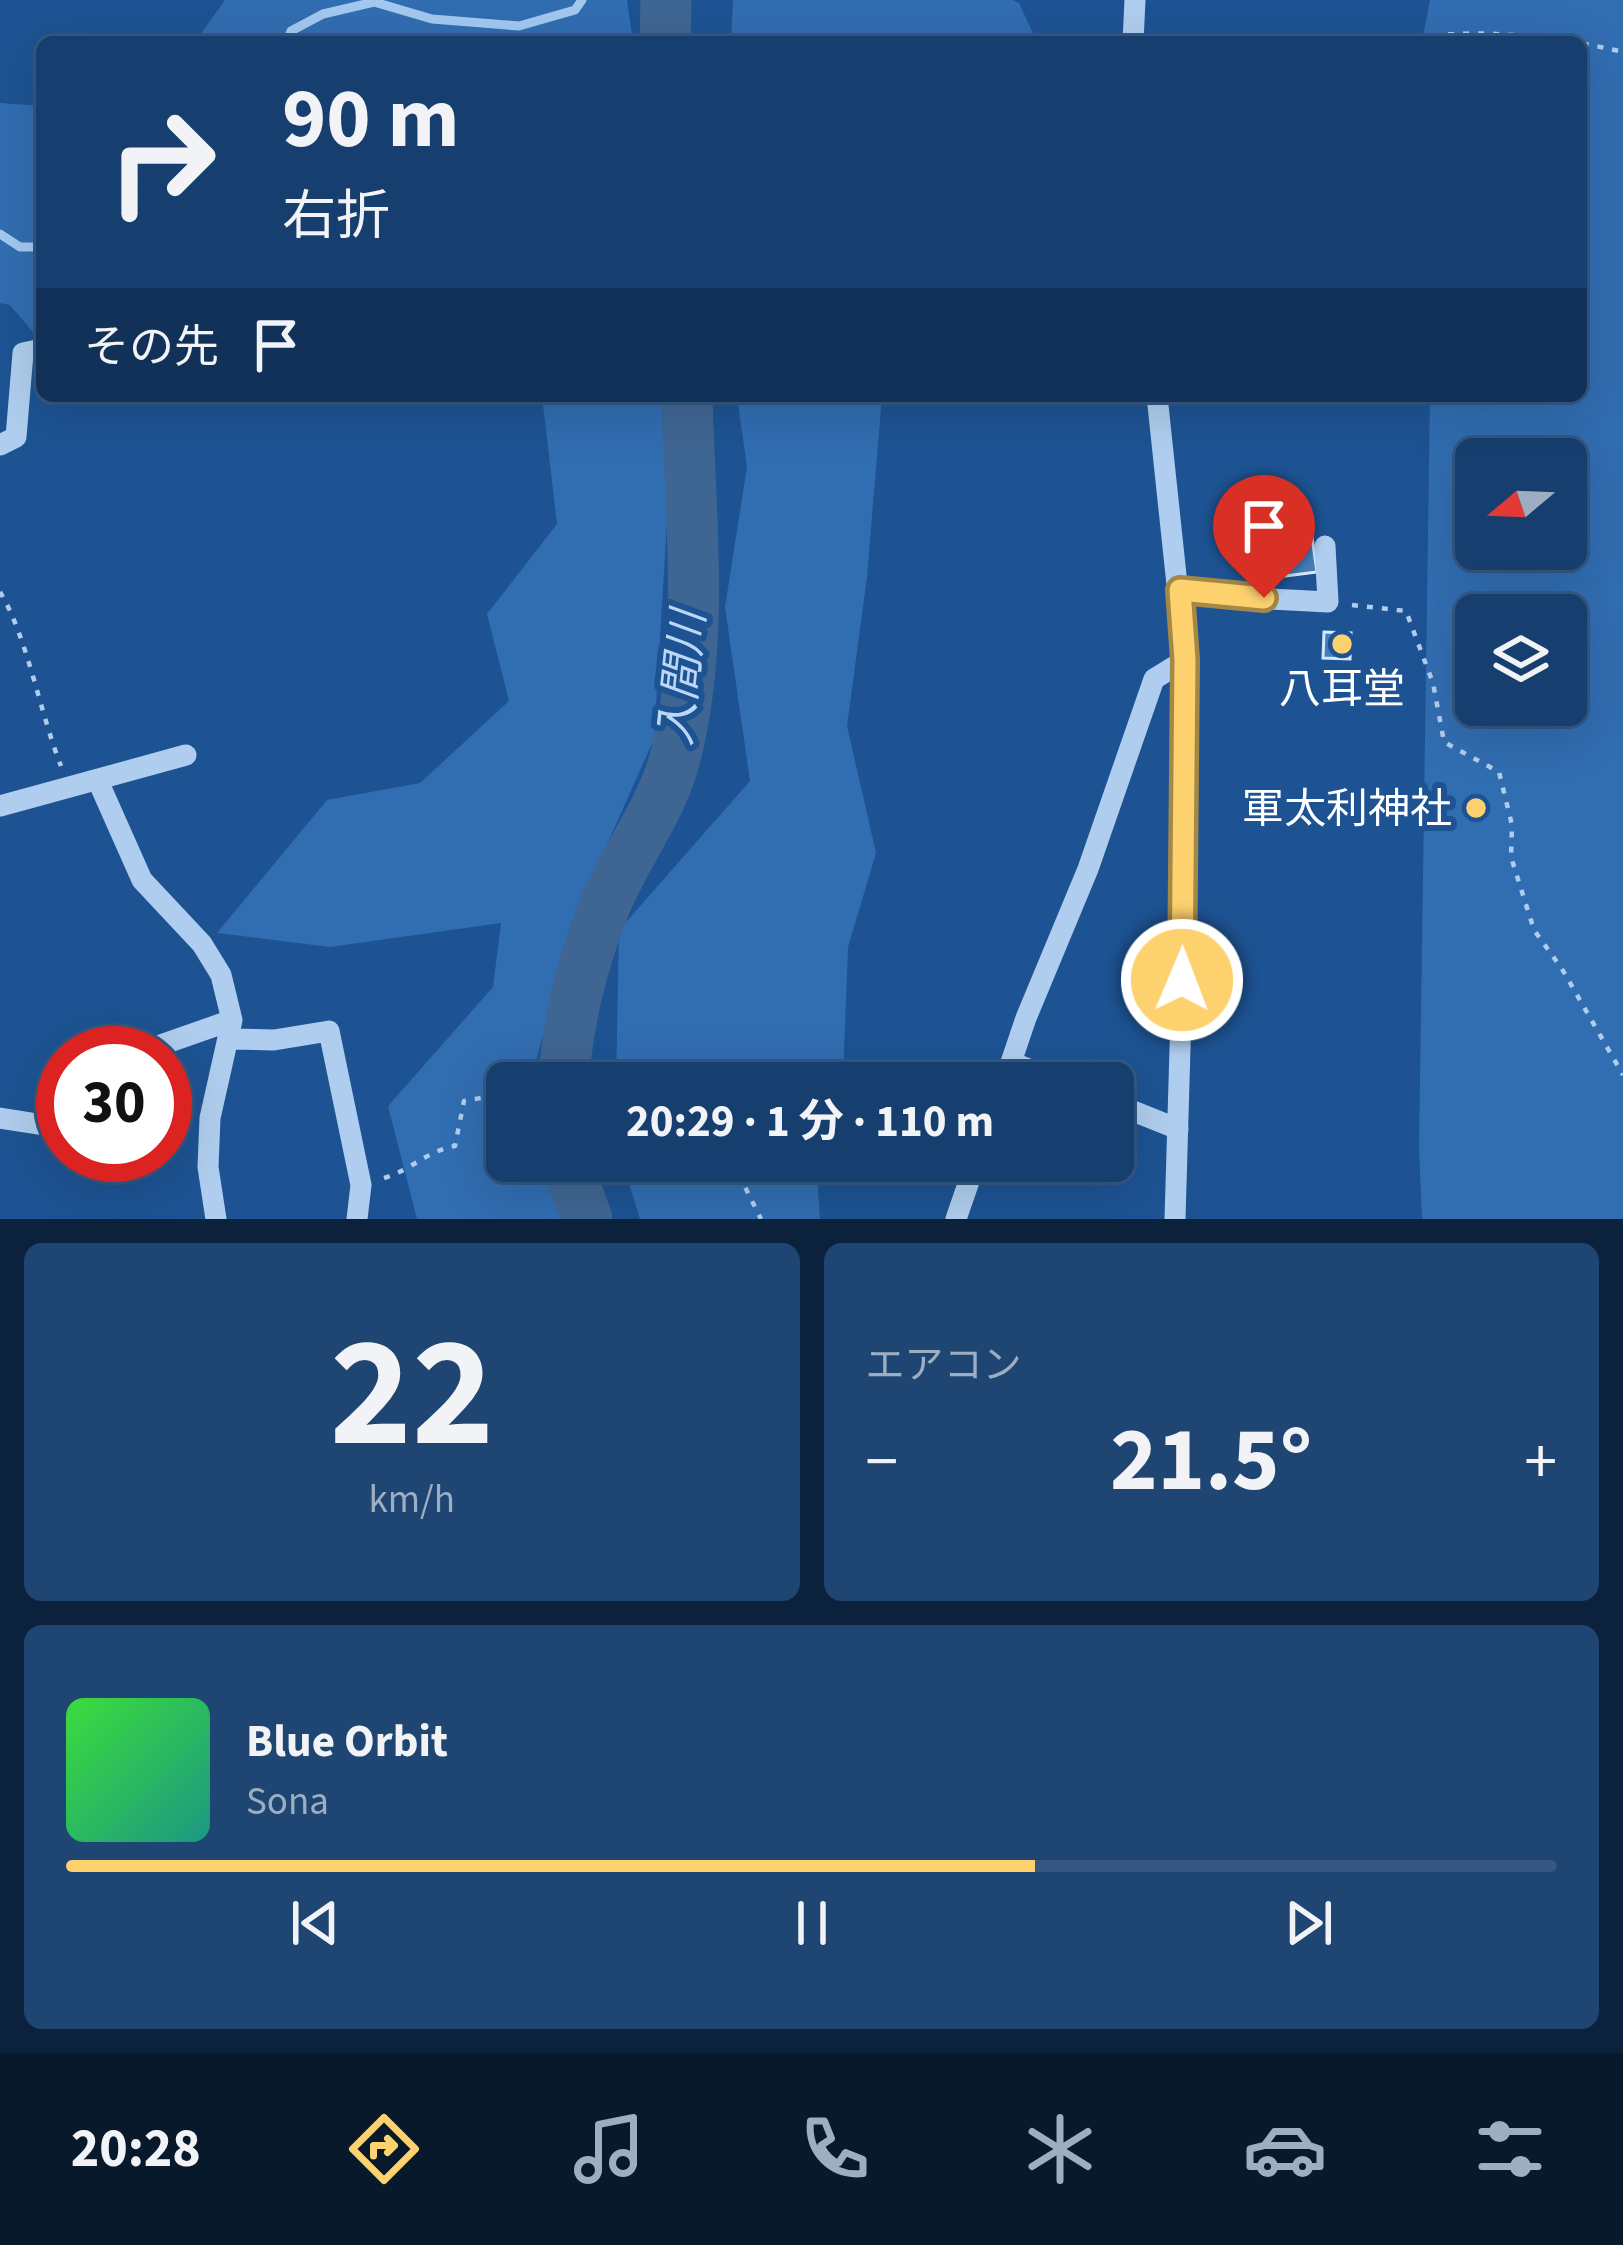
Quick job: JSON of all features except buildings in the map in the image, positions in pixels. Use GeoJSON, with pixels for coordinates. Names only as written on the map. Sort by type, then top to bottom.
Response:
{"type":"FeatureCollection","features":[{"type":"Feature","properties":{"kind":"street"},"geometry":{"type":"LineString","coordinates":[[1133,36],[1135,0]]}},
{"type":"Feature","properties":{"kind":"street"},"geometry":{"type":"LineString","coordinates":[[0,445],[16,437],[23,353],[36,350]]}},
{"type":"Feature","properties":{"kind":"street"},"geometry":{"type":"LineString","coordinates":[[1158,402],[1185,660],[1174,1219]]}},
{"type":"Feature","properties":{"kind":"street"},"geometry":{"type":"LineString","coordinates":[[1180,590],[1328,602],[1325,546]]}},
{"type":"Feature","properties":{"kind":"street"},"geometry":{"type":"LineString","coordinates":[[1011,1062],[1088,869],[1154,679],[1185,660]]}},
{"type":"Feature","properties":{"kind":"street"},"geometry":{"type":"LineString","coordinates":[[0,806],[186,755]]}},
{"type":"Feature","properties":{"kind":"street"},"geometry":{"type":"LineString","coordinates":[[98,781],[142,880],[202,944],[221,975],[230,1029],[210,1118],[208,1167],[216,1219]]}},
{"type":"Feature","properties":{"kind":"street"},"geometry":{"type":"LineString","coordinates":[[192,1039],[230,1029],[274,1040],[329,1031],[361,1184],[357,1219]]}},
{"type":"Feature","properties":{"kind":"street"},"geometry":{"type":"LineString","coordinates":[[1134,1111],[1178,1129]]}},
{"type":"Feature","properties":{"kind":"street"},"geometry":{"type":"LineString","coordinates":[[0,1118],[36,1124]]}},
{"type":"Feature","properties":{"kind":"street"},"geometry":{"type":"LineString","coordinates":[[956,1219],[969,1182]]}},
{"type":"Feature","properties":{"kind":"path"},"geometry":{"type":"LineString","coordinates":[[1458,36],[1494,36]]}},
{"type":"Feature","properties":{"kind":"path"},"geometry":{"type":"LineString","coordinates":[[1587,44],[1623,52]]}},
{"type":"Feature","properties":{"kind":"path"},"geometry":{"type":"LineString","coordinates":[[0,592],[11,609],[43,721],[70,788]]}},
{"type":"Feature","properties":{"kind":"path"},"geometry":{"type":"LineString","coordinates":[[1328,602],[1406,611],[1433,683],[1444,742],[1499,772],[1512,825],[1511,856],[1534,930],[1623,1075]]}},
{"type":"Feature","properties":{"kind":"path"},"geometry":{"type":"LineString","coordinates":[[361,1184],[413,1169],[433,1150],[455,1146],[464,1101],[481,1098],[486,1106]]}},
{"type":"Feature","properties":{"kind":"path"},"geometry":{"type":"LineString","coordinates":[[742,1182],[761,1219]]}},
{"type":"Feature","properties":{"kind":"shaded area"},"geometry":{"type":"Polygon","coordinates":[[[225,0],[627,0],[632,36],[199,36],[225,0]]]}},
{"type":"Feature","properties":{"kind":"shaded area"},"geometry":{"type":"Polygon","coordinates":[[[733,0],[1013,0],[1019,3],[1034,36],[731,36],[733,0]]]}},
{"type":"Feature","properties":{"kind":"shaded area"},"geometry":{"type":"Polygon","coordinates":[[[1430,0],[1623,0],[1623,1219],[1422,1219],[1419,1148],[1430,402],[1587,402],[1587,36],[1423,36],[1430,0]]]}},
{"type":"Feature","properties":{"kind":"shaded area"},"geometry":{"type":"Polygon","coordinates":[[[0,103],[36,106],[36,336],[10,305],[0,303],[0,103]]]}},
{"type":"Feature","properties":{"kind":"shaded area"},"geometry":{"type":"Polygon","coordinates":[[[543,402],[665,402],[670,471],[654,739],[593,876],[536,1062],[486,1062],[486,1182],[556,1182],[563,1219],[417,1219],[388,1106],[493,987],[501,923],[330,947],[217,933],[327,800],[420,783],[509,701],[487,614],[557,524],[543,402]]]}},
{"type":"Feature","properties":{"kind":"shaded area"},"geometry":{"type":"Polygon","coordinates":[[[738,402],[882,402],[867,577],[847,726],[876,853],[848,947],[844,1062],[616,1062],[619,930],[750,781],[725,607],[747,467],[738,402]]]}},
{"type":"Feature","properties":{"kind":"shaded area"},"geometry":{"type":"Polygon","coordinates":[[[629,1182],[817,1182],[820,1219],[640,1219],[629,1182]]]}},
{"type":"Feature","properties":{"kind":"waterway"},"geometry":{"type":"LineString","coordinates":[[289,36],[323,14],[374,2],[432,19],[519,26],[575,10],[582,0]]}},
{"type":"Feature","properties":{"kind":"waterway","name":"入間川"},"geometry":{"type":"LineString","coordinates":[[665,36],[666,0]]}},
{"type":"Feature","properties":{"kind":"waterway"},"geometry":{"type":"LineString","coordinates":[[0,234],[20,247],[36,247]]}},
{"type":"Feature","properties":{"kind":"waterway","name":"入間川"},"geometry":{"type":"LineString","coordinates":[[565,1062],[588,953],[610,893],[670,775],[685,710],[694,576],[687,402]]}},
{"type":"Feature","properties":{"kind":"waterway","name":"入間川"},"geometry":{"type":"LineString","coordinates":[[574,1182],[587,1219]]}},
{"type":"Feature","properties":{"kind":"place","name":"八耳堂"},"geometry":{"type":"Point","coordinates":[1342,644]}},
{"type":"Feature","properties":{"kind":"place","name":"軍太利神社"},"geometry":{"type":"Point","coordinates":[1476,808]}},
{"type":"Feature","properties":{"kind":"route"},"geometry":{"type":"LineString","coordinates":[[1182,980],[1185,660],[1180,590],[1264,598]]}}]}
